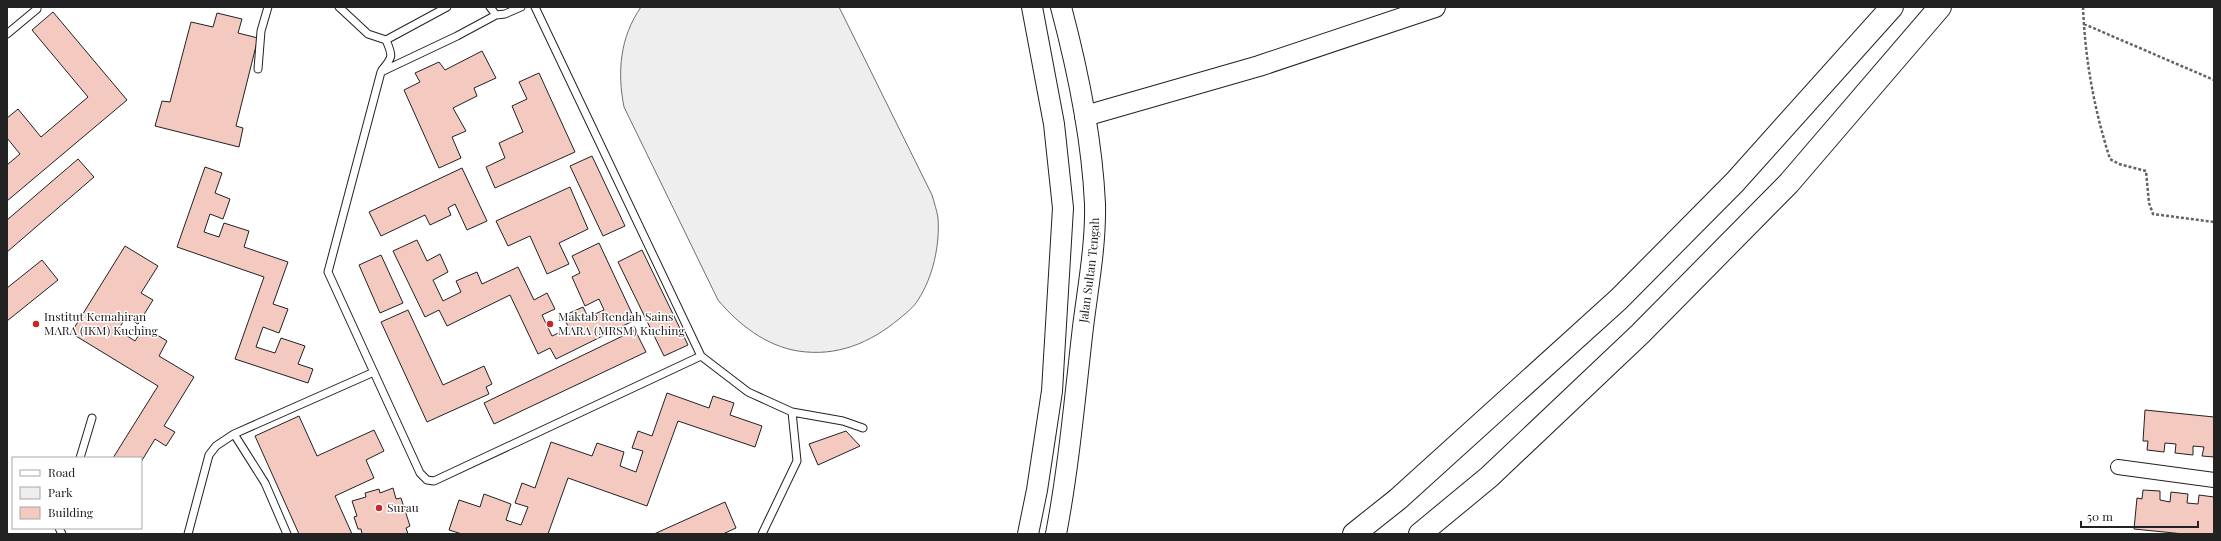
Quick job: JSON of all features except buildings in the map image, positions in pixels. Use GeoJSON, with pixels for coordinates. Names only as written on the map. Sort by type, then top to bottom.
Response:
{"type":"FeatureCollection","features":[{"type":"Feature","properties":{"kind":"main road"},"geometry":{"type":"LineString","coordinates":[[1028,534],[1038,490],[1052,391],[1063,208],[1054,124],[1032,7]]}},
{"type":"Feature","properties":{"kind":"main road","name":"Jalan Sultan Tengah"},"geometry":{"type":"LineString","coordinates":[[1056,534],[1063,496],[1092,249],[1095,204],[1085,116],[1061,7]]}},
{"type":"Feature","properties":{"kind":"main road"},"geometry":{"type":"LineString","coordinates":[[1085,116],[1259,66],[1435,7]]}},
{"type":"Feature","properties":{"kind":"main road"},"geometry":{"type":"LineString","coordinates":[[1354,534],[1398,499],[1619,299],[1735,182],[1892,7]]}},
{"type":"Feature","properties":{"kind":"main road"},"geometry":{"type":"LineString","coordinates":[[1420,534],[1489,477],[1640,334],[1790,183],[1940,7]]}},
{"type":"Feature","properties":{"kind":"street"},"geometry":{"type":"LineString","coordinates":[[2118,467],[2214,480]]}},
{"type":"Feature","properties":{"kind":"lane"},"geometry":{"type":"LineString","coordinates":[[258,70],[260,31],[268,7]]}},
{"type":"Feature","properties":{"kind":"lane"},"geometry":{"type":"LineString","coordinates":[[339,7],[368,34],[386,40],[392,53],[391,60],[381,72],[328,272],[420,473],[427,480],[434,481],[701,356]]}},
{"type":"Feature","properties":{"kind":"lane"},"geometry":{"type":"LineString","coordinates":[[386,40],[447,7]]}},
{"type":"Feature","properties":{"kind":"lane"},"geometry":{"type":"LineString","coordinates":[[490,7],[496,15]]}},
{"type":"Feature","properties":{"kind":"lane"},"geometry":{"type":"LineString","coordinates":[[381,72],[457,36],[496,15],[505,14],[521,7]]}},
{"type":"Feature","properties":{"kind":"lane"},"geometry":{"type":"LineString","coordinates":[[535,7],[701,356],[748,392],[792,412],[843,421],[863,428]]}},
{"type":"Feature","properties":{"kind":"lane"},"geometry":{"type":"LineString","coordinates":[[7,34],[37,9]]}},
{"type":"Feature","properties":{"kind":"lane"},"geometry":{"type":"LineString","coordinates":[[188,534],[209,455],[216,446],[234,434],[374,372]]}},
{"type":"Feature","properties":{"kind":"lane"},"geometry":{"type":"LineString","coordinates":[[762,534],[797,461],[792,412]]}},
{"type":"Feature","properties":{"kind":"lane"},"geometry":{"type":"LineString","coordinates":[[80,457],[92,418]]}},
{"type":"Feature","properties":{"kind":"lane"},"geometry":{"type":"LineString","coordinates":[[234,434],[265,483],[287,534]]}},
{"type":"Feature","properties":{"kind":"path"},"geometry":{"type":"LineString","coordinates":[[2083,7],[2089,80],[2100,127],[2110,159],[2119,164],[2146,171],[2149,203],[2153,214],[2214,222]]}},
{"type":"Feature","properties":{"kind":"path"},"geometry":{"type":"LineString","coordinates":[[2084,24],[2214,80]]}},
{"type":"Feature","properties":{"kind":"green space"},"geometry":{"type":"Polygon","coordinates":[[[641,7],[839,7],[932,195],[937,212],[937,250],[931,271],[928,281],[918,300],[907,313],[888,328],[865,341],[839,350],[812,352],[786,348],[764,339],[734,317],[718,300],[624,107],[621,81],[622,55],[628,30],[641,7]]]}},
{"type":"Feature","properties":{"kind":"place","name":"Institut Kemahiran MARA (IKM) Kuching"},"geometry":{"type":"Point","coordinates":[36,324]}},
{"type":"Feature","properties":{"kind":"place","name":"Maktab Rendah Sains MARA (MRSM) Kuching"},"geometry":{"type":"Point","coordinates":[550,324]}},
{"type":"Feature","properties":{"kind":"place","name":"Surau"},"geometry":{"type":"Point","coordinates":[379,508]}}]}
